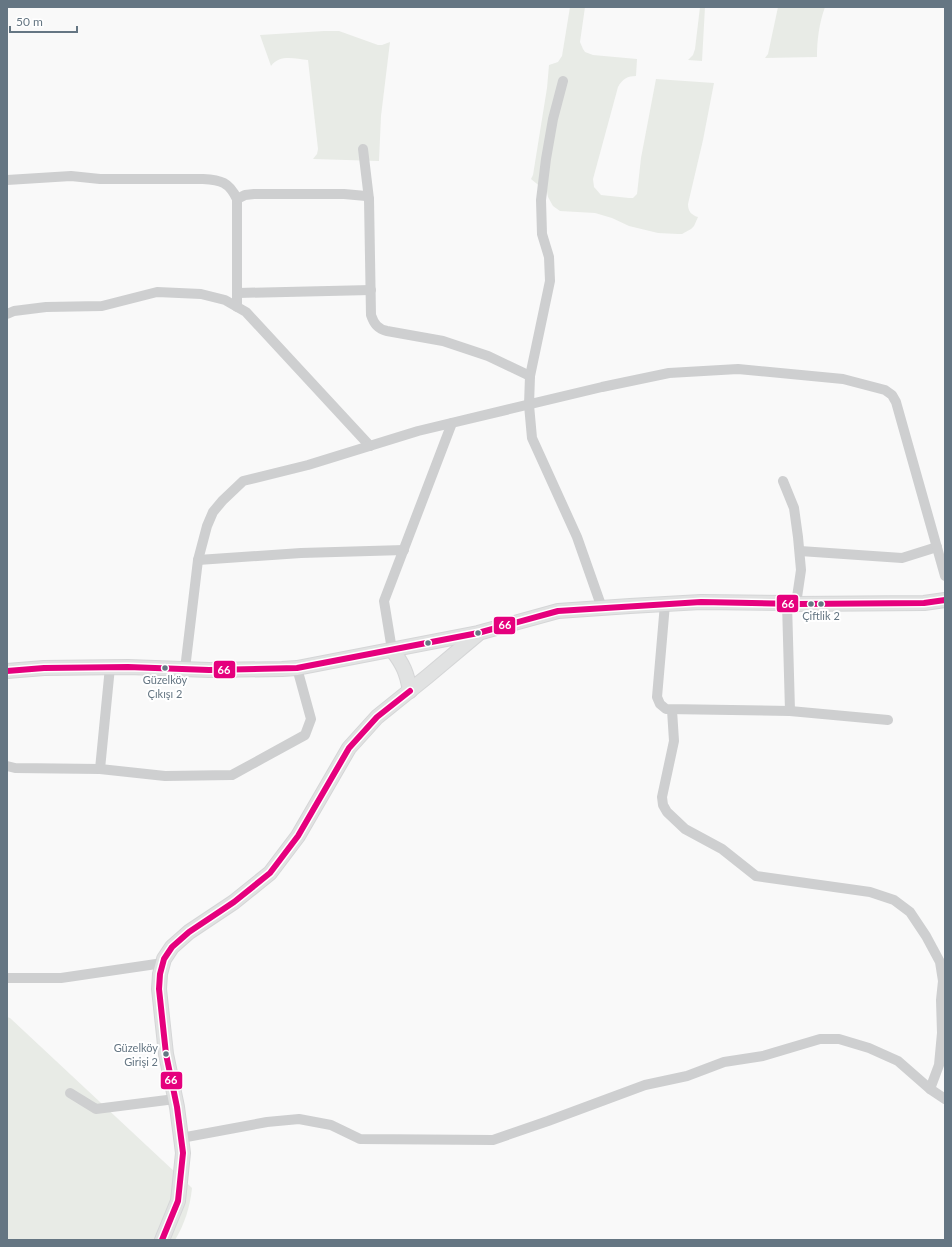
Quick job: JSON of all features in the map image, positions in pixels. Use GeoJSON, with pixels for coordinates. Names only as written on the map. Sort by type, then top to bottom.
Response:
{"type":"FeatureCollection","features":[{"type":"Feature","properties":{"kind":"street"},"geometry":{"type":"LineString","coordinates":[[563,81],[553,118],[541,200],[542,234],[549,257],[550,281],[530,376],[529,405],[532,438],[577,537],[602,608]]}},
{"type":"Feature","properties":{"kind":"street"},"geometry":{"type":"LineString","coordinates":[[363,149],[369,198],[371,315],[376,326],[381,330],[444,341],[488,356],[530,376]]}},
{"type":"Feature","properties":{"kind":"street"},"geometry":{"type":"LineString","coordinates":[[7,180],[71,176],[100,179],[203,179],[226,183],[233,191],[237,199],[237,307]]}},
{"type":"Feature","properties":{"kind":"street"},"geometry":{"type":"LineString","coordinates":[[237,199],[245,195],[254,194],[344,194],[366,196],[369,198]]}},
{"type":"Feature","properties":{"kind":"street"},"geometry":{"type":"LineString","coordinates":[[238,293],[371,290]]}},
{"type":"Feature","properties":{"kind":"street"},"geometry":{"type":"LineString","coordinates":[[7,314],[14,311],[46,307],[102,306],[157,292],[201,294],[225,300],[246,312],[370,446]]}},
{"type":"Feature","properties":{"kind":"street"},"geometry":{"type":"LineString","coordinates":[[185,669],[198,560],[207,526],[213,512],[243,481],[308,465],[452,423],[602,387],[669,373],[738,369],[843,379],[878,387],[892,395],[896,402],[945,576]]}},
{"type":"Feature","properties":{"kind":"street"},"geometry":{"type":"LineString","coordinates":[[410,691],[408,676],[401,662],[392,650],[384,601],[452,423]]}},
{"type":"Feature","properties":{"kind":"street"},"geometry":{"type":"LineString","coordinates":[[783,481],[794,508],[802,570],[792,604],[790,711]]}},
{"type":"Feature","properties":{"kind":"street"},"geometry":{"type":"LineString","coordinates":[[800,551],[902,558],[937,547]]}},
{"type":"Feature","properties":{"kind":"street"},"geometry":{"type":"LineString","coordinates":[[198,560],[301,553],[404,550]]}},
{"type":"Feature","properties":{"kind":"street"},"geometry":{"type":"LineString","coordinates":[[7,671],[44,668],[110,667],[282,670],[478,633],[558,612],[701,602],[792,604],[924,603],[945,600]]}},
{"type":"Feature","properties":{"kind":"street"},"geometry":{"type":"LineString","coordinates":[[665,604],[658,697],[662,707],[672,710],[790,711],[888,720]]}},
{"type":"Feature","properties":{"kind":"street"},"geometry":{"type":"LineString","coordinates":[[162,1240],[178,1201],[183,1153],[175,1099],[166,1054],[159,989],[160,974],[163,963],[172,947],[189,932],[234,902],[270,873],[298,836],[348,748],[377,717],[478,633]]}},
{"type":"Feature","properties":{"kind":"street"},"geometry":{"type":"LineString","coordinates":[[100,769],[110,667]]}},
{"type":"Feature","properties":{"kind":"street"},"geometry":{"type":"LineString","coordinates":[[7,766],[15,768],[100,769],[166,776],[232,775],[305,734],[311,720],[297,668]]}},
{"type":"Feature","properties":{"kind":"street"},"geometry":{"type":"LineString","coordinates":[[672,710],[674,741],[662,797],[667,812],[685,829],[722,849],[756,876],[870,892],[894,900],[910,912],[926,936],[940,962],[943,981],[941,1000],[942,1033],[939,1065],[930,1089]]}},
{"type":"Feature","properties":{"kind":"street"},"geometry":{"type":"LineString","coordinates":[[7,978],[61,978],[163,963]]}},
{"type":"Feature","properties":{"kind":"street"},"geometry":{"type":"LineString","coordinates":[[181,1138],[267,1122],[299,1119],[331,1125],[360,1139],[493,1140],[646,1085],[687,1076],[724,1062],[763,1056],[820,1039],[839,1039],[869,1048],[898,1061],[930,1089],[945,1099]]}},
{"type":"Feature","properties":{"kind":"street"},"geometry":{"type":"LineString","coordinates":[[70,1093],[96,1109],[175,1099]]}},
{"type":"Feature","properties":{"kind":"shaded area"},"geometry":{"type":"Polygon","coordinates":[[[570,7],[585,7],[580,42],[585,52],[593,55],[637,59],[636,76],[626,78],[618,87],[593,179],[594,187],[601,195],[633,198],[637,194],[641,158],[656,79],[714,83],[703,140],[688,204],[690,212],[698,217],[694,226],[682,234],[658,233],[629,226],[612,218],[595,213],[560,211],[553,206],[547,192],[531,179],[533,175],[547,88],[549,65],[558,62],[562,56],[570,7]]]}},
{"type":"Feature","properties":{"kind":"shaded area"},"geometry":{"type":"Polygon","coordinates":[[[700,7],[705,7],[702,61],[688,60],[693,55],[695,49],[700,7]]]}},
{"type":"Feature","properties":{"kind":"shaded area"},"geometry":{"type":"Polygon","coordinates":[[[778,7],[825,7],[817,44],[817,57],[765,58],[768,54],[778,7]]]}},
{"type":"Feature","properties":{"kind":"shaded area"},"geometry":{"type":"Polygon","coordinates":[[[339,31],[378,45],[390,42],[381,116],[379,161],[313,159],[317,154],[318,149],[308,60],[288,58],[279,60],[271,66],[260,35],[339,31]]]}},
{"type":"Feature","properties":{"kind":"shaded area"},"geometry":{"type":"Polygon","coordinates":[[[7,1017],[10,1018],[192,1188],[186,1215],[175,1240],[7,1240],[7,1017]]]}},
{"type":"Feature","properties":{"kind":"transit line","name":"66"},"geometry":{"type":"LineString","coordinates":[[7,671],[44,668],[128,667],[209,670],[297,668],[478,633],[558,611],[701,602],[796,604],[924,603],[945,600]]}},
{"type":"Feature","properties":{"kind":"transit line","name":"66"},"geometry":{"type":"LineString","coordinates":[[162,1240],[178,1201],[183,1153],[177,1107],[166,1054],[159,989],[160,974],[164,959],[172,947],[189,932],[234,902],[270,873],[298,836],[349,748],[377,717],[410,691]]}},
{"type":"Feature","properties":{"kind":"place","name":"Çiftlik 2"},"geometry":{"type":"Point","coordinates":[821,604]}},
{"type":"Feature","properties":{"kind":"place","name":"Güzelköy Çıkışı 2"},"geometry":{"type":"Point","coordinates":[165,668]}},
{"type":"Feature","properties":{"kind":"place","name":"Güzelköy Girişi 2"},"geometry":{"type":"Point","coordinates":[166,1054]}}]}
